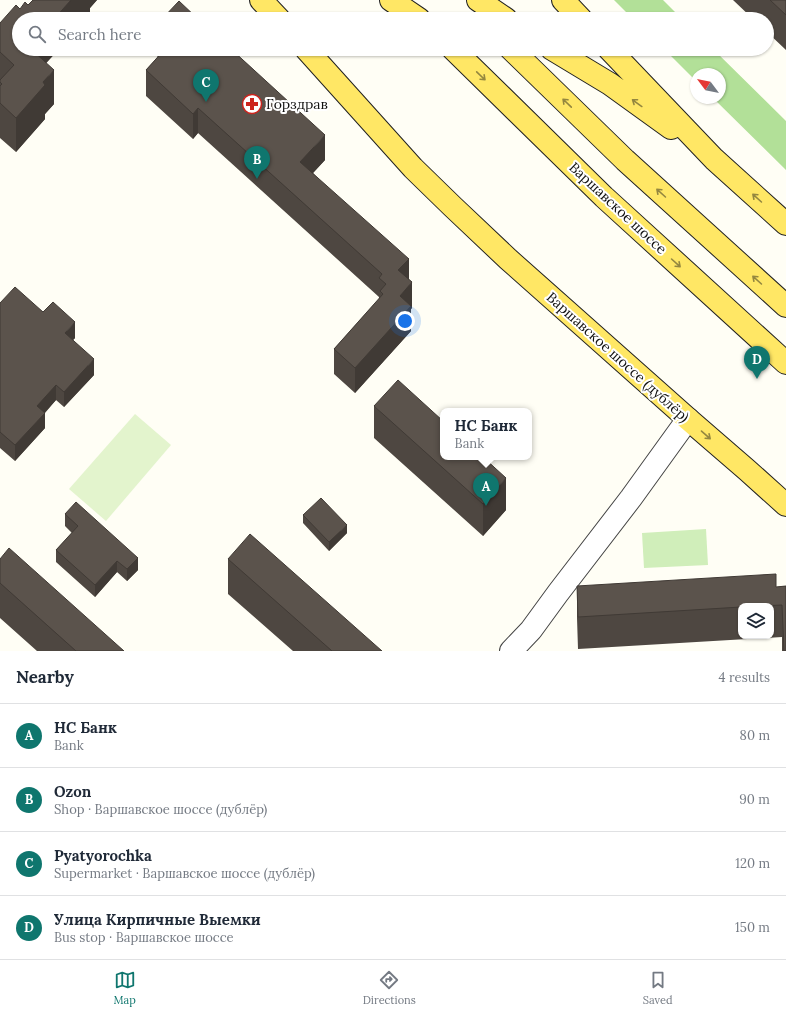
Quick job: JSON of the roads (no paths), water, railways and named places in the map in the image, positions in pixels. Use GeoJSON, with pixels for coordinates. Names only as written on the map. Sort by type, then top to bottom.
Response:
{"type":"FeatureCollection","features":[{"type":"Feature","properties":{"kind":"main road"},"geometry":{"type":"LineString","coordinates":[[261,0],[272,12]]}},
{"type":"Feature","properties":{"kind":"main road"},"geometry":{"type":"LineString","coordinates":[[391,0],[408,12]]}},
{"type":"Feature","properties":{"kind":"main road"},"geometry":{"type":"LineString","coordinates":[[406,0],[417,12]]}},
{"type":"Feature","properties":{"kind":"main road"},"geometry":{"type":"LineString","coordinates":[[461,0],[473,12]]}},
{"type":"Feature","properties":{"kind":"main road"},"geometry":{"type":"LineString","coordinates":[[478,0],[496,12]]}},
{"type":"Feature","properties":{"kind":"main road"},"geometry":{"type":"LineString","coordinates":[[563,0],[574,12]]}},
{"type":"Feature","properties":{"kind":"main road","name":"Варшавское шоссе (дублёр)"},"geometry":{"type":"LineString","coordinates":[[312,56],[413,168],[452,206],[508,259],[786,505]]}},
{"type":"Feature","properties":{"kind":"main road","name":"Варшавское шоссе"},"geometry":{"type":"LineString","coordinates":[[460,56],[604,197],[786,363]]}},
{"type":"Feature","properties":{"kind":"main road"},"geometry":{"type":"LineString","coordinates":[[518,56],[625,160],[786,306]]}},
{"type":"Feature","properties":{"kind":"main road"},"geometry":{"type":"LineString","coordinates":[[564,56],[610,84],[714,159]]}},
{"type":"Feature","properties":{"kind":"main road"},"geometry":{"type":"LineString","coordinates":[[616,56],[714,159],[786,224]]}},
{"type":"Feature","properties":{"kind":"street"},"geometry":{"type":"LineString","coordinates":[[511,651],[531,630],[631,498],[688,419]]}},
{"type":"Feature","properties":{"kind":"place","name":"Pyatyorochka"},"geometry":{"type":"Point","coordinates":[206,102]}},
{"type":"Feature","properties":{"kind":"place","name":"Горздрав"},"geometry":{"type":"Point","coordinates":[252,104]}},
{"type":"Feature","properties":{"kind":"place","name":"Ozon"},"geometry":{"type":"Point","coordinates":[257,179]}},
{"type":"Feature","properties":{"kind":"place","name":"Улица Кирпичные Выемки"},"geometry":{"type":"Point","coordinates":[757,379]}},
{"type":"Feature","properties":{"kind":"place","name":"НС Банк"},"geometry":{"type":"Point","coordinates":[486,506]}}]}
